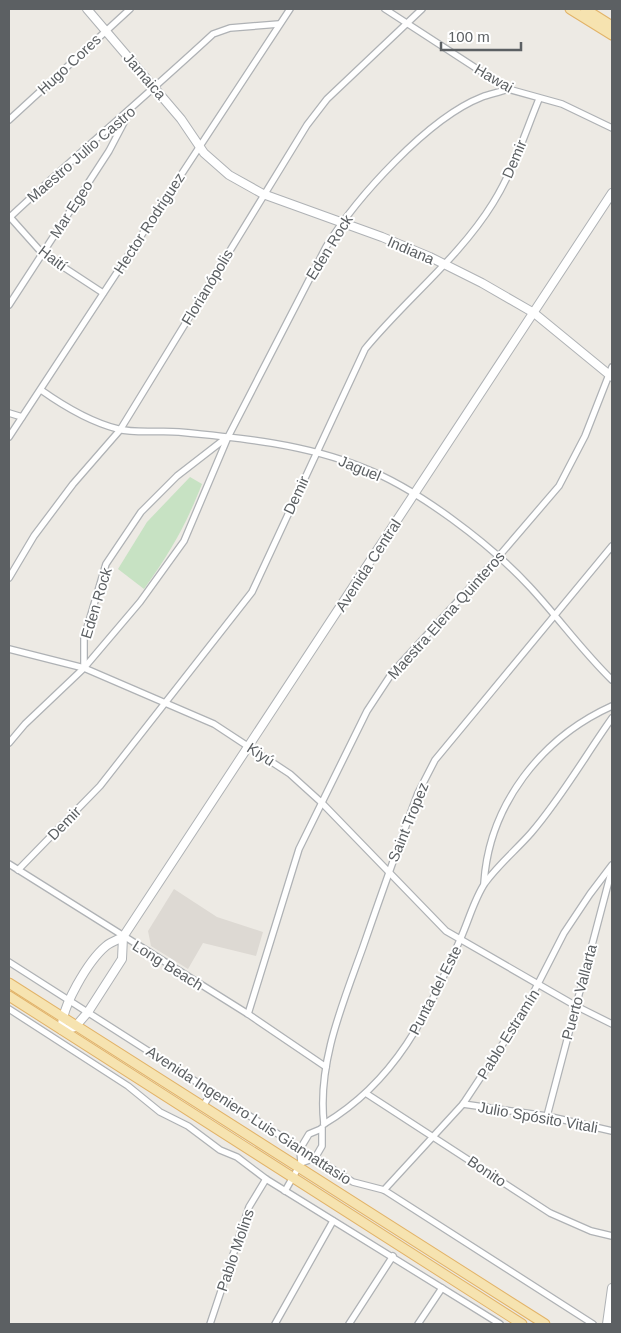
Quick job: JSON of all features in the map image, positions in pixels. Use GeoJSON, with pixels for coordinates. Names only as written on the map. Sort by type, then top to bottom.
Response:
{"type":"FeatureCollection","features":[{"type":"Feature","properties":{"kind":"main road"},"geometry":{"type":"LineString","coordinates":[[570,9],[612,36]]}},
{"type":"Feature","properties":{"kind":"main road"},"geometry":{"type":"LineString","coordinates":[[585,9],[612,26]]}},
{"type":"Feature","properties":{"kind":"main road","name":"Avenida Ingeniero Luis Giannattasio"},"geometry":{"type":"LineString","coordinates":[[9,983],[300,1165],[545,1324]]}},
{"type":"Feature","properties":{"kind":"main road","name":"Avenida Ingeniero Luis Giannattasio"},"geometry":{"type":"LineString","coordinates":[[9,996],[522,1324]]}},
{"type":"Feature","properties":{"kind":"street","name":"Jamaica"},"geometry":{"type":"LineString","coordinates":[[87,9],[181,118],[198,146]]}},
{"type":"Feature","properties":{"kind":"street","name":"Hugo Cores"},"geometry":{"type":"LineString","coordinates":[[9,120],[130,9]]}},
{"type":"Feature","properties":{"kind":"street","name":"Hector Rodriguez"},"geometry":{"type":"LineString","coordinates":[[9,437],[198,146],[290,9]]}},
{"type":"Feature","properties":{"kind":"street","name":"Hawai"},"geometry":{"type":"LineString","coordinates":[[385,9],[508,90],[562,104],[612,128]]}},
{"type":"Feature","properties":{"kind":"street","name":"Florianópolis"},"geometry":{"type":"LineString","coordinates":[[9,578],[34,536],[73,484],[120,430],[307,125],[327,99],[422,9]]}},
{"type":"Feature","properties":{"kind":"street","name":"Maestro Julio Castro"},"geometry":{"type":"LineString","coordinates":[[9,217],[100,133],[130,112],[213,34],[220,30],[280,24]]}},
{"type":"Feature","properties":{"kind":"street","name":"Eden Rock"},"geometry":{"type":"LineString","coordinates":[[9,743],[84,668],[140,602],[184,540],[228,437],[326,247],[341,222],[404,154],[434,128],[482,97],[508,90]]}},
{"type":"Feature","properties":{"kind":"street","name":"Demir"},"geometry":{"type":"LineString","coordinates":[[18,870],[100,786],[168,703],[252,592],[365,349],[392,317],[445,264],[478,226],[494,202],[539,98]]}},
{"type":"Feature","properties":{"kind":"street","name":"Mar Egeo"},"geometry":{"type":"LineString","coordinates":[[9,305],[109,151],[130,112]]}},
{"type":"Feature","properties":{"kind":"street","name":"Indiana"},"geometry":{"type":"LineString","coordinates":[[198,146],[220,169],[263,194],[341,222],[445,264],[534,313],[611,373]]}},
{"type":"Feature","properties":{"kind":"street","name":"Avenida Central"},"geometry":{"type":"LineString","coordinates":[[62,1030],[68,1000],[100,951],[123,937],[612,192]]}},
{"type":"Feature","properties":{"kind":"street","name":"Haití"},"geometry":{"type":"LineString","coordinates":[[9,217],[42,252],[104,293]]}},
{"type":"Feature","properties":{"kind":"street","name":"Maestra Elena Quinteros"},"geometry":{"type":"LineString","coordinates":[[248,1014],[298,849],[367,711],[392,673],[499,556],[559,486],[585,436],[611,373]]}},
{"type":"Feature","properties":{"kind":"street","name":"Jaguel"},"geometry":{"type":"LineString","coordinates":[[41,390],[87,419],[120,430],[172,431],[269,441],[316,452],[365,468],[414,494],[454,521],[499,556],[556,616],[612,680]]}},
{"type":"Feature","properties":{"kind":"street"},"geometry":{"type":"LineString","coordinates":[[9,413],[22,417]]}},
{"type":"Feature","properties":{"kind":"street","name":"Eden Rock"},"geometry":{"type":"LineString","coordinates":[[84,668],[84,638],[106,564],[141,512],[177,476],[228,437]]}},
{"type":"Feature","properties":{"kind":"street","name":"Saint Tropez"},"geometry":{"type":"LineString","coordinates":[[315,1158],[322,1146],[322,1104],[326,1067],[338,1019],[388,873],[418,793],[435,760],[612,546]]}},
{"type":"Feature","properties":{"kind":"street","name":"Kiyú"},"geometry":{"type":"LineString","coordinates":[[9,650],[84,668],[214,724],[290,774],[322,803],[446,932],[576,1006],[612,1024]]}},
{"type":"Feature","properties":{"kind":"street","name":"Punta del Este"},"geometry":{"type":"LineString","coordinates":[[300,1148],[309,1134],[367,1094],[394,1064],[419,1026],[484,884],[486,860],[492,835],[505,804],[525,775],[569,730],[594,714],[612,706]]}},
{"type":"Feature","properties":{"kind":"street","name":"Punta del Este"},"geometry":{"type":"LineString","coordinates":[[484,884],[532,832],[612,718]]}},
{"type":"Feature","properties":{"kind":"street","name":"Long Beach"},"geometry":{"type":"LineString","coordinates":[[9,864],[248,1014],[326,1067]]}},
{"type":"Feature","properties":{"kind":"street","name":"Pablo Estramín"},"geometry":{"type":"LineString","coordinates":[[384,1190],[463,1104],[522,1015],[564,933],[612,865]]}},
{"type":"Feature","properties":{"kind":"street","name":"Puerto Vallarta"},"geometry":{"type":"LineString","coordinates":[[547,1116],[612,869]]}},
{"type":"Feature","properties":{"kind":"street","name":"Avenida Central"},"geometry":{"type":"LineString","coordinates":[[78,1025],[122,959],[123,937]]}},
{"type":"Feature","properties":{"kind":"street","name":"Avenida Ingeniero Luis Giannattasio"},"geometry":{"type":"LineString","coordinates":[[9,962],[352,1182],[384,1190],[593,1324]]}},
{"type":"Feature","properties":{"kind":"street"},"geometry":{"type":"LineString","coordinates":[[9,1009],[128,1086],[160,1112],[188,1126],[220,1150],[237,1157],[266,1179],[500,1324]]}},
{"type":"Feature","properties":{"kind":"street"},"geometry":{"type":"LineString","coordinates":[[54,1037],[62,1030],[71,1029],[78,1025]]}},
{"type":"Feature","properties":{"kind":"street"},"geometry":{"type":"LineString","coordinates":[[203,1106],[212,1092]]}},
{"type":"Feature","properties":{"kind":"street","name":"Bonito"},"geometry":{"type":"LineString","coordinates":[[367,1094],[435,1136],[550,1213],[591,1231],[612,1236]]}},
{"type":"Feature","properties":{"kind":"street","name":"Julio Spósito Vitali"},"geometry":{"type":"LineString","coordinates":[[463,1104],[547,1116],[612,1130]]}},
{"type":"Feature","properties":{"kind":"street"},"geometry":{"type":"LineString","coordinates":[[285,1191],[300,1165],[300,1148]]}},
{"type":"Feature","properties":{"kind":"street"},"geometry":{"type":"LineString","coordinates":[[300,1165],[315,1158]]}},
{"type":"Feature","properties":{"kind":"street","name":"Pablo Molins"},"geometry":{"type":"LineString","coordinates":[[210,1324],[249,1207],[266,1179]]}},
{"type":"Feature","properties":{"kind":"street"},"geometry":{"type":"LineString","coordinates":[[275,1324],[333,1221]]}},
{"type":"Feature","properties":{"kind":"street"},"geometry":{"type":"LineString","coordinates":[[349,1324],[393,1256]]}},
{"type":"Feature","properties":{"kind":"street"},"geometry":{"type":"LineString","coordinates":[[418,1324],[442,1288]]}},
{"type":"Feature","properties":{"kind":"street"},"geometry":{"type":"LineString","coordinates":[[607,1324],[612,1288]]}},
{"type":"Feature","properties":{"kind":"shaded area"},"geometry":{"type":"Polygon","coordinates":[[[174,889],[217,917],[263,932],[256,956],[203,943],[188,969],[151,946],[148,931],[174,889]]]}},
{"type":"Feature","properties":{"kind":"green space"},"geometry":{"type":"Polygon","coordinates":[[[190,477],[202,484],[196,499],[177,538],[144,589],[118,569],[147,522],[190,477]]]}}]}
